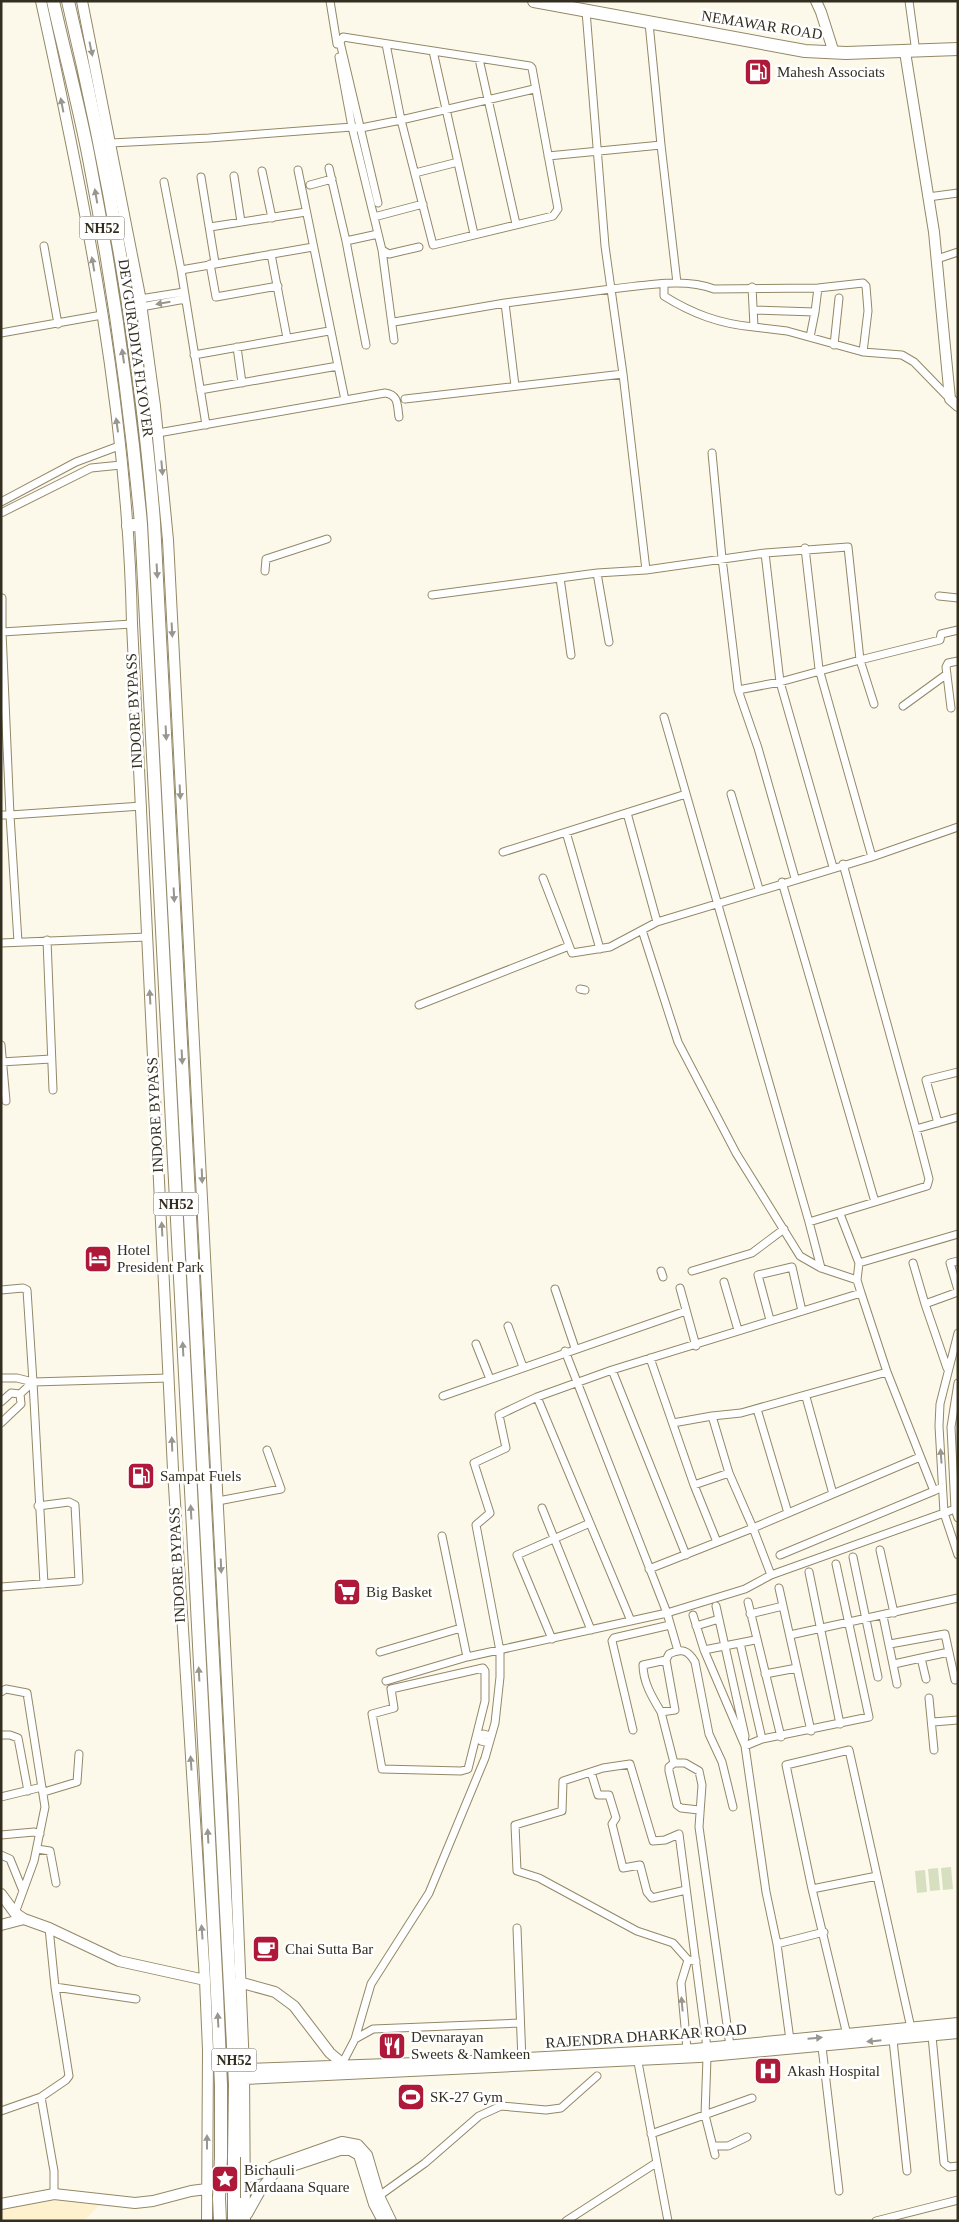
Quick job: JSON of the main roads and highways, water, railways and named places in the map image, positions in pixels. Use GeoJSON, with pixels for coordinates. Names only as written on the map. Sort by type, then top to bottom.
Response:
{"type":"FeatureCollection","features":[{"type":"Feature","properties":{"kind":"highway","name":"DEVGURADIYA FLYOVER"},"geometry":{"type":"LineString","coordinates":[[53,1],[90,162],[122,353],[135,457],[154,522]]}},
{"type":"Feature","properties":{"kind":"highway","name":"DEVGURADIYA FLYOVER"},"geometry":{"type":"LineString","coordinates":[[68,1],[96,118],[129,299],[149,455],[154,522]]}},
{"type":"Feature","properties":{"kind":"highway","name":"NEMAWAR ROAD"},"geometry":{"type":"LineString","coordinates":[[534,1],[805,51],[910,48],[958,49]]}},
{"type":"Feature","properties":{"kind":"highway","name":"NEMAWAR ROAD"},"geometry":{"type":"LineString","coordinates":[[566,1],[833,50]]}},
{"type":"Feature","properties":{"kind":"highway","name":"NEMAWAR ROAD"},"geometry":{"type":"LineString","coordinates":[[910,48],[958,44]]}},
{"type":"Feature","properties":{"kind":"highway"},"geometry":{"type":"LineString","coordinates":[[128,526],[154,522]]}},
{"type":"Feature","properties":{"kind":"highway","name":"INDORE BYPASS"},"geometry":{"type":"LineString","coordinates":[[154,522],[223,1854],[231,1890],[229,1964],[242,2220]]}},
{"type":"Feature","properties":{"kind":"highway","name":"INDORE BYPASS"},"geometry":{"type":"LineString","coordinates":[[154,522],[210,1885]]}},
{"type":"Feature","properties":{"kind":"highway"},"geometry":{"type":"LineString","coordinates":[[200,1899],[210,1885]]}},
{"type":"Feature","properties":{"kind":"highway","name":"NH52"},"geometry":{"type":"LineString","coordinates":[[210,1885],[221,2085],[220,2221]]}},
{"type":"Feature","properties":{"kind":"place","name":"Mahesh Associats"},"geometry":{"type":"Point","coordinates":[758,72]}},
{"type":"Feature","properties":{"kind":"place","name":"Hotel President Park"},"geometry":{"type":"Point","coordinates":[98,1259]}},
{"type":"Feature","properties":{"kind":"place","name":"Sampat Fuels"},"geometry":{"type":"Point","coordinates":[141,1476]}},
{"type":"Feature","properties":{"kind":"place","name":"Big Basket"},"geometry":{"type":"Point","coordinates":[347,1592]}},
{"type":"Feature","properties":{"kind":"place","name":"Chai Sutta Bar"},"geometry":{"type":"Point","coordinates":[266,1949]}},
{"type":"Feature","properties":{"kind":"place","name":"Devnarayan Sweets & Namkeen"},"geometry":{"type":"Point","coordinates":[392,2046]}},
{"type":"Feature","properties":{"kind":"place","name":"Akash Hospital"},"geometry":{"type":"Point","coordinates":[768,2071]}},
{"type":"Feature","properties":{"kind":"place","name":"SK-27 Gym"},"geometry":{"type":"Point","coordinates":[411,2097]}},
{"type":"Feature","properties":{"kind":"place","name":"Bichauli Mardaana Square"},"geometry":{"type":"Point","coordinates":[225,2179]}}]}
